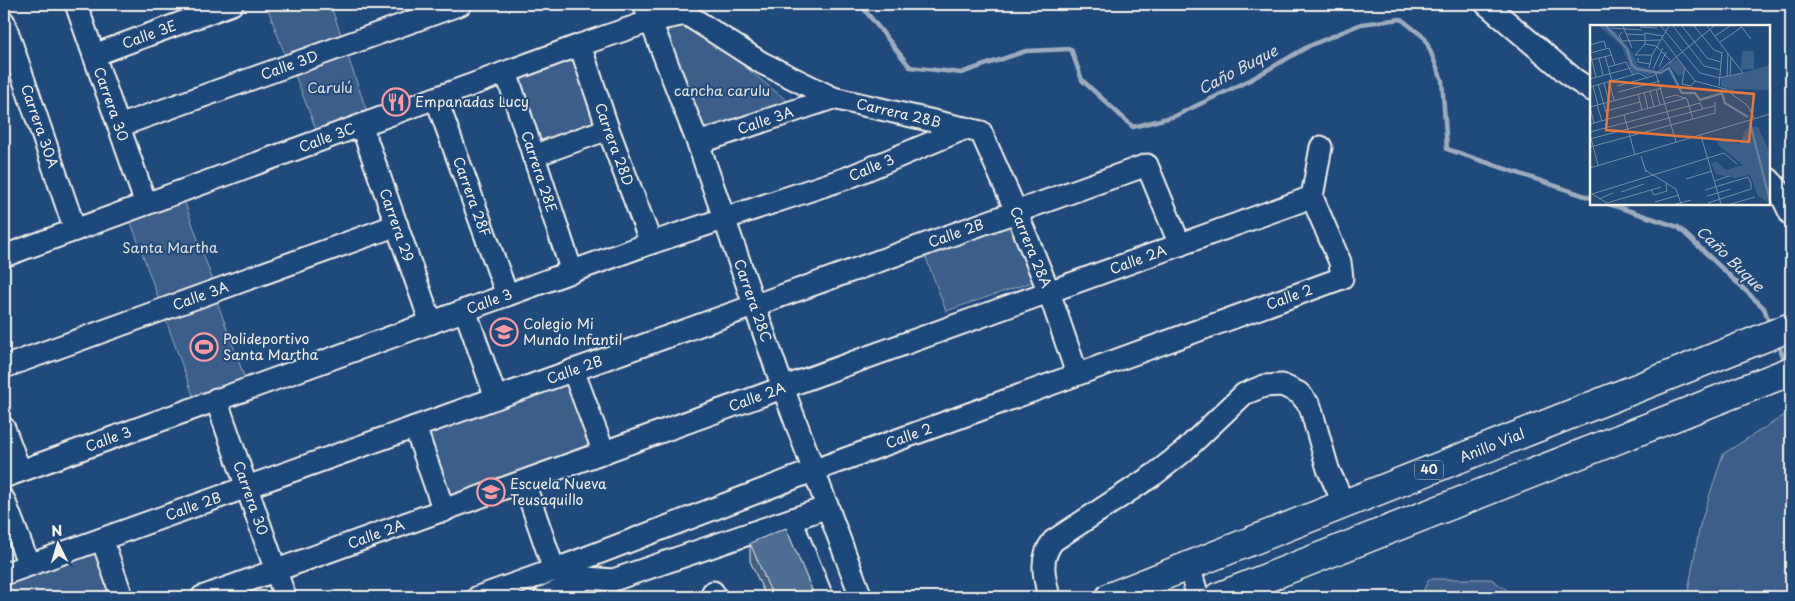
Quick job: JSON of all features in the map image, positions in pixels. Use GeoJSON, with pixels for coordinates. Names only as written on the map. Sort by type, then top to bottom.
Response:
{"type":"FeatureCollection","features":[{"type":"Feature","properties":{"kind":"highway","name":"Anillo Vial"},"geometry":{"type":"LineString","coordinates":[[1110,597],[1791,327]]}},
{"type":"Feature","properties":{"kind":"highway"},"geometry":{"type":"LineString","coordinates":[[1218,597],[1791,371]]}},
{"type":"Feature","properties":{"kind":"street","name":"Carrera 30"},"geometry":{"type":"LineString","coordinates":[[76,4],[146,204]]}},
{"type":"Feature","properties":{"kind":"street","name":"Calle 3E"},"geometry":{"type":"LineString","coordinates":[[94,55],[232,4]]}},
{"type":"Feature","properties":{"kind":"street","name":"Calle 3D"},"geometry":{"type":"LineString","coordinates":[[119,126],[461,4]]}},
{"type":"Feature","properties":{"kind":"street"},"geometry":{"type":"LineString","coordinates":[[1486,4],[1574,79],[1590,89]]}},
{"type":"Feature","properties":{"kind":"street","name":"Calle 3C"},"geometry":{"type":"LineString","coordinates":[[5,250],[75,230],[362,127],[580,45],[648,13]]}},
{"type":"Feature","properties":{"kind":"street","name":"Carrera 28B"},"geometry":{"type":"LineString","coordinates":[[648,13],[690,16],[762,64],[833,98],[970,128]]}},
{"type":"Feature","properties":{"kind":"street","name":"Carrera 28C"},"geometry":{"type":"LineString","coordinates":[[648,13],[725,218],[783,388],[828,507],[857,596]]}},
{"type":"Feature","properties":{"kind":"street","name":"Carrera 30A"},"geometry":{"type":"LineString","coordinates":[[4,22],[75,230]]}},
{"type":"Feature","properties":{"kind":"street","name":"Carrera 28D"},"geometry":{"type":"LineString","coordinates":[[580,45],[608,129],[651,243]]}},
{"type":"Feature","properties":{"kind":"street","name":"Carrera 28E"},"geometry":{"type":"LineString","coordinates":[[506,72],[572,272]]}},
{"type":"Feature","properties":{"kind":"street","name":"Carrera 28F"},"geometry":{"type":"LineString","coordinates":[[436,98],[507,295]]}},
{"type":"Feature","properties":{"kind":"street","name":"Calle 3A"},"geometry":{"type":"LineString","coordinates":[[698,143],[833,98]]}},
{"type":"Feature","properties":{"kind":"street","name":"Carrera 29"},"geometry":{"type":"LineString","coordinates":[[362,127],[430,323]]}},
{"type":"Feature","properties":{"kind":"street","name":"Calle 3"},"geometry":{"type":"LineString","coordinates":[[12,474],[651,243],[847,178],[970,128]]}},
{"type":"Feature","properties":{"kind":"street","name":"Carrera 28A"},"geometry":{"type":"LineString","coordinates":[[970,128],[985,137],[1049,292],[1077,374]]}},
{"type":"Feature","properties":{"kind":"street"},"geometry":{"type":"LineString","coordinates":[[533,156],[608,129]]}},
{"type":"Feature","properties":{"kind":"street"},"geometry":{"type":"LineString","coordinates":[[1312,198],[1321,148]]}},
{"type":"Feature","properties":{"kind":"street","name":"Calle 2B"},"geometry":{"type":"LineString","coordinates":[[4,574],[1147,165],[1180,245]]}},
{"type":"Feature","properties":{"kind":"street"},"geometry":{"type":"LineString","coordinates":[[1770,180],[1780,190],[1791,215]]}},
{"type":"Feature","properties":{"kind":"street","name":"Calle 2A"},"geometry":{"type":"LineString","coordinates":[[202,597],[1312,198]]}},
{"type":"Feature","properties":{"kind":"street","name":"Calle 2"},"geometry":{"type":"LineString","coordinates":[[478,597],[554,570],[815,470],[1342,278],[1340,262],[1312,198]]}},
{"type":"Feature","properties":{"kind":"street","name":"Calle 3A"},"geometry":{"type":"LineString","coordinates":[[4,367],[397,225]]}},
{"type":"Feature","properties":{"kind":"street"},"geometry":{"type":"LineString","coordinates":[[465,310],[496,398]]}},
{"type":"Feature","properties":{"kind":"street"},"geometry":{"type":"LineString","coordinates":[[573,370],[604,453]]}},
{"type":"Feature","properties":{"kind":"street"},"geometry":{"type":"LineString","coordinates":[[1049,597],[1042,566],[1046,550],[1053,541],[1155,474],[1183,452],[1244,394],[1264,386],[1282,385],[1299,393],[1310,406],[1328,469],[1344,504]]}},
{"type":"Feature","properties":{"kind":"street","name":"Carrera 30"},"geometry":{"type":"LineString","coordinates":[[216,399],[285,597]]}},
{"type":"Feature","properties":{"kind":"street"},"geometry":{"type":"LineString","coordinates":[[415,427],[444,511]]}},
{"type":"Feature","properties":{"kind":"street"},"geometry":{"type":"LineString","coordinates":[[4,428],[12,474]]}},
{"type":"Feature","properties":{"kind":"street"},"geometry":{"type":"LineString","coordinates":[[524,482],[554,570],[587,578],[613,580],[828,507]]}},
{"type":"Feature","properties":{"kind":"street"},"geometry":{"type":"LineString","coordinates":[[4,500],[29,565]]}},
{"type":"Feature","properties":{"kind":"street"},"geometry":{"type":"LineString","coordinates":[[791,520],[822,597]]}},
{"type":"Feature","properties":{"kind":"street"},"geometry":{"type":"LineString","coordinates":[[102,539],[122,597]]}},
{"type":"Feature","properties":{"kind":"street"},"geometry":{"type":"LineString","coordinates":[[1189,566],[1198,597]]}},
{"type":"Feature","properties":{"kind":"street"},"geometry":{"type":"LineString","coordinates":[[545,597],[587,578]]}},
{"type":"Feature","properties":{"kind":"green space","name":"Carulú"},"geometry":{"type":"Polygon","coordinates":[[[266,4],[330,4],[344,43],[288,63],[266,4]]]}},
{"type":"Feature","properties":{"kind":"green space","name":"cancha carulu"},"geometry":{"type":"Polygon","coordinates":[[[684,18],[790,103],[702,134],[660,29],[684,18]]]}},
{"type":"Feature","properties":{"kind":"green space","name":"Carulú"},"geometry":{"type":"Polygon","coordinates":[[[346,51],[367,112],[317,132],[293,70],[346,51]]]}},
{"type":"Feature","properties":{"kind":"green space"},"geometry":{"type":"Polygon","coordinates":[[[572,58],[595,121],[538,141],[515,78],[572,58]]]}},
{"type":"Feature","properties":{"kind":"green space","name":"Santa Martha"},"geometry":{"type":"Polygon","coordinates":[[[182,195],[213,281],[159,300],[128,214],[182,195]]]}},
{"type":"Feature","properties":{"kind":"green space"},"geometry":{"type":"Polygon","coordinates":[[[1008,210],[1032,282],[946,311],[920,242],[1008,210]]]}},
{"type":"Feature","properties":{"kind":"green space","name":"Polideportivo Santa Martha"},"geometry":{"type":"Polygon","coordinates":[[[215,296],[245,379],[194,398],[164,315],[215,296]]]}},
{"type":"Feature","properties":{"kind":"green space"},"geometry":{"type":"Polygon","coordinates":[[[564,371],[592,443],[443,500],[415,425],[564,371]]]}},
{"type":"Feature","properties":{"kind":"green space"},"geometry":{"type":"Polygon","coordinates":[[[1791,411],[1791,597],[1687,597],[1700,525],[1723,454],[1791,411]]]}},
{"type":"Feature","properties":{"kind":"green space"},"geometry":{"type":"Polygon","coordinates":[[[95,541],[113,597],[4,597],[4,575],[95,541]]]}},
{"type":"Feature","properties":{"kind":"green space"},"geometry":{"type":"Polygon","coordinates":[[[1429,579],[1491,579],[1517,597],[1420,597],[1429,579]]]}},
{"type":"Feature","properties":{"kind":"building"},"geometry":{"type":"Polygon","coordinates":[[[786,528],[815,597],[773,597],[750,543],[786,528]]]}},
{"type":"Feature","properties":{"kind":"waterway","name":"Caño Buque"},"geometry":{"type":"LineString","coordinates":[[860,4],[910,67],[961,73],[1026,51],[1071,49],[1082,80],[1133,127],[1175,116],[1250,80],[1309,46],[1361,24],[1401,19],[1425,38],[1442,80],[1447,149],[1590,198]]}},
{"type":"Feature","properties":{"kind":"waterway","name":"Caño Buque"},"geometry":{"type":"LineString","coordinates":[[1612,205],[1678,227],[1764,308],[1770,325]]}},
{"type":"Feature","properties":{"kind":"waterway","name":"Caño Buque"},"geometry":{"type":"LineString","coordinates":[[1777,341],[1786,364]]}},
{"type":"Feature","properties":{"kind":"place","name":"Empanadas Lucy"},"geometry":{"type":"Point","coordinates":[396,102]}},
{"type":"Feature","properties":{"kind":"place","name":"Colegio Mi Mundo Infantil"},"geometry":{"type":"Point","coordinates":[504,332]}},
{"type":"Feature","properties":{"kind":"place","name":"Polideportivo Santa Martha"},"geometry":{"type":"Point","coordinates":[204,347]}},
{"type":"Feature","properties":{"kind":"place","name":"Escuela Nueva Teusaquillo"},"geometry":{"type":"Point","coordinates":[491,492]}}]}
